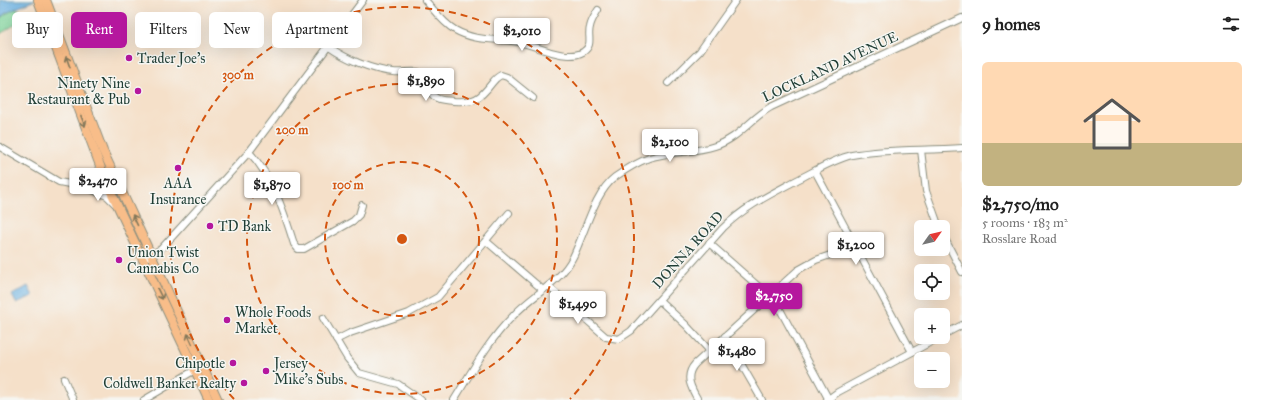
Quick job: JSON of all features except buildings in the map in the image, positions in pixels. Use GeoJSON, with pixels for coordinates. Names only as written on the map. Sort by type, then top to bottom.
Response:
{"type":"FeatureCollection","features":[{"type":"Feature","properties":{"kind":"highway"},"geometry":{"type":"LineString","coordinates":[[38,0],[45,5],[100,145],[218,400]]}},
{"type":"Feature","properties":{"kind":"highway"},"geometry":{"type":"LineString","coordinates":[[45,5],[99,163],[118,208],[144,259],[209,400]]}},
{"type":"Feature","properties":{"kind":"street"},"geometry":{"type":"LineString","coordinates":[[354,12],[363,0]]}},
{"type":"Feature","properties":{"kind":"street"},"geometry":{"type":"LineString","coordinates":[[425,0],[449,26],[466,36],[486,40],[518,42],[554,52],[572,55],[584,51],[589,45],[590,25],[598,10]]}},
{"type":"Feature","properties":{"kind":"street"},"geometry":{"type":"LineString","coordinates":[[668,83],[695,57],[736,0]]}},
{"type":"Feature","properties":{"kind":"street","name":"LOCKLAND AVENUE"},"geometry":{"type":"LineString","coordinates":[[454,400],[488,345],[513,315],[548,286],[569,263],[602,191],[619,174],[650,158],[708,148],[723,143],[735,137],[758,115],[772,107],[962,18]]}},
{"type":"Feature","properties":{"kind":"street"},"geometry":{"type":"LineString","coordinates":[[144,259],[163,247],[249,152],[328,48]]}},
{"type":"Feature","properties":{"kind":"street"},"geometry":{"type":"LineString","coordinates":[[330,48],[338,53],[378,69],[398,73],[418,72],[422,76],[432,94],[442,100],[466,102],[474,101],[482,95],[496,78],[501,75],[507,77],[533,98]]}},
{"type":"Feature","properties":{"kind":"street"},"geometry":{"type":"LineString","coordinates":[[0,147],[60,182],[86,187],[107,196],[118,208]]}},
{"type":"Feature","properties":{"kind":"street","name":"DONNA ROAD"},"geometry":{"type":"LineString","coordinates":[[548,286],[602,333],[615,339],[627,335],[709,243],[728,223],[747,208],[832,162],[852,156],[962,148]]}},
{"type":"Feature","properties":{"kind":"street"},"geometry":{"type":"LineString","coordinates":[[921,150],[926,191],[936,220]]}},
{"type":"Feature","properties":{"kind":"street"},"geometry":{"type":"LineString","coordinates":[[249,152],[259,164],[273,189],[282,207],[294,244],[298,249],[304,248],[352,221],[359,215],[362,205]]}},
{"type":"Feature","properties":{"kind":"street"},"geometry":{"type":"LineString","coordinates":[[86,187],[98,174],[99,163]]}},
{"type":"Feature","properties":{"kind":"street"},"geometry":{"type":"LineString","coordinates":[[815,171],[912,352]]}},
{"type":"Feature","properties":{"kind":"street"},"geometry":{"type":"LineString","coordinates":[[336,340],[350,333],[409,313],[431,302],[444,291],[509,213]]}},
{"type":"Feature","properties":{"kind":"street"},"geometry":{"type":"LineString","coordinates":[[486,241],[543,290]]}},
{"type":"Feature","properties":{"kind":"street"},"geometry":{"type":"LineString","coordinates":[[709,243],[770,296],[778,306],[828,400],[838,392],[927,344]]}},
{"type":"Feature","properties":{"kind":"street"},"geometry":{"type":"LineString","coordinates":[[698,400],[690,385],[688,376],[692,368],[709,350],[793,275],[810,263],[856,246]]}},
{"type":"Feature","properties":{"kind":"street"},"geometry":{"type":"LineString","coordinates":[[950,249],[962,272]]}},
{"type":"Feature","properties":{"kind":"street"},"geometry":{"type":"LineString","coordinates":[[659,300],[686,324],[709,350]]}},
{"type":"Feature","properties":{"kind":"street"},"geometry":{"type":"LineString","coordinates":[[323,318],[351,364],[359,373],[398,384],[421,400]]}},
{"type":"Feature","properties":{"kind":"street"},"geometry":{"type":"LineString","coordinates":[[950,331],[962,325]]}},
{"type":"Feature","properties":{"kind":"street"},"geometry":{"type":"LineString","coordinates":[[726,336],[762,400]]}},
{"type":"Feature","properties":{"kind":"street"},"geometry":{"type":"LineString","coordinates":[[144,400],[195,370]]}},
{"type":"Feature","properties":{"kind":"street"},"geometry":{"type":"LineString","coordinates":[[64,380],[73,400]]}},
{"type":"Feature","properties":{"kind":"green space"},"geometry":{"type":"Polygon","coordinates":[[[14,9],[20,10],[21,12],[12,12],[12,26],[0,34],[0,18],[14,9]]]}},
{"type":"Feature","properties":{"kind":"water"},"geometry":{"type":"Polygon","coordinates":[[[0,0],[35,0],[6,13],[0,18],[0,0]]]}},
{"type":"Feature","properties":{"kind":"water"},"geometry":{"type":"Polygon","coordinates":[[[28,286],[33,296],[16,303],[12,295],[28,286]]]}},
{"type":"Feature","properties":{"kind":"place","name":"Trader Joe's"},"geometry":{"type":"Point","coordinates":[129,58]}},
{"type":"Feature","properties":{"kind":"place","name":"Ninety Nine Restaurant & Pub"},"geometry":{"type":"Point","coordinates":[138,91]}},
{"type":"Feature","properties":{"kind":"place","name":"AAA Insurance"},"geometry":{"type":"Point","coordinates":[178,168]}},
{"type":"Feature","properties":{"kind":"place","name":"TD Bank"},"geometry":{"type":"Point","coordinates":[210,226]}},
{"type":"Feature","properties":{"kind":"place","name":"Union Twist Cannabis Co"},"geometry":{"type":"Point","coordinates":[119,260]}},
{"type":"Feature","properties":{"kind":"place","name":"Whole Foods Market"},"geometry":{"type":"Point","coordinates":[227,320]}},
{"type":"Feature","properties":{"kind":"place","name":"Chipotle"},"geometry":{"type":"Point","coordinates":[233,363]}},
{"type":"Feature","properties":{"kind":"place","name":"Jersey Mike's Subs"},"geometry":{"type":"Point","coordinates":[266,371]}},
{"type":"Feature","properties":{"kind":"place","name":"Coldwell Banker Realty"},"geometry":{"type":"Point","coordinates":[244,383]}}]}
